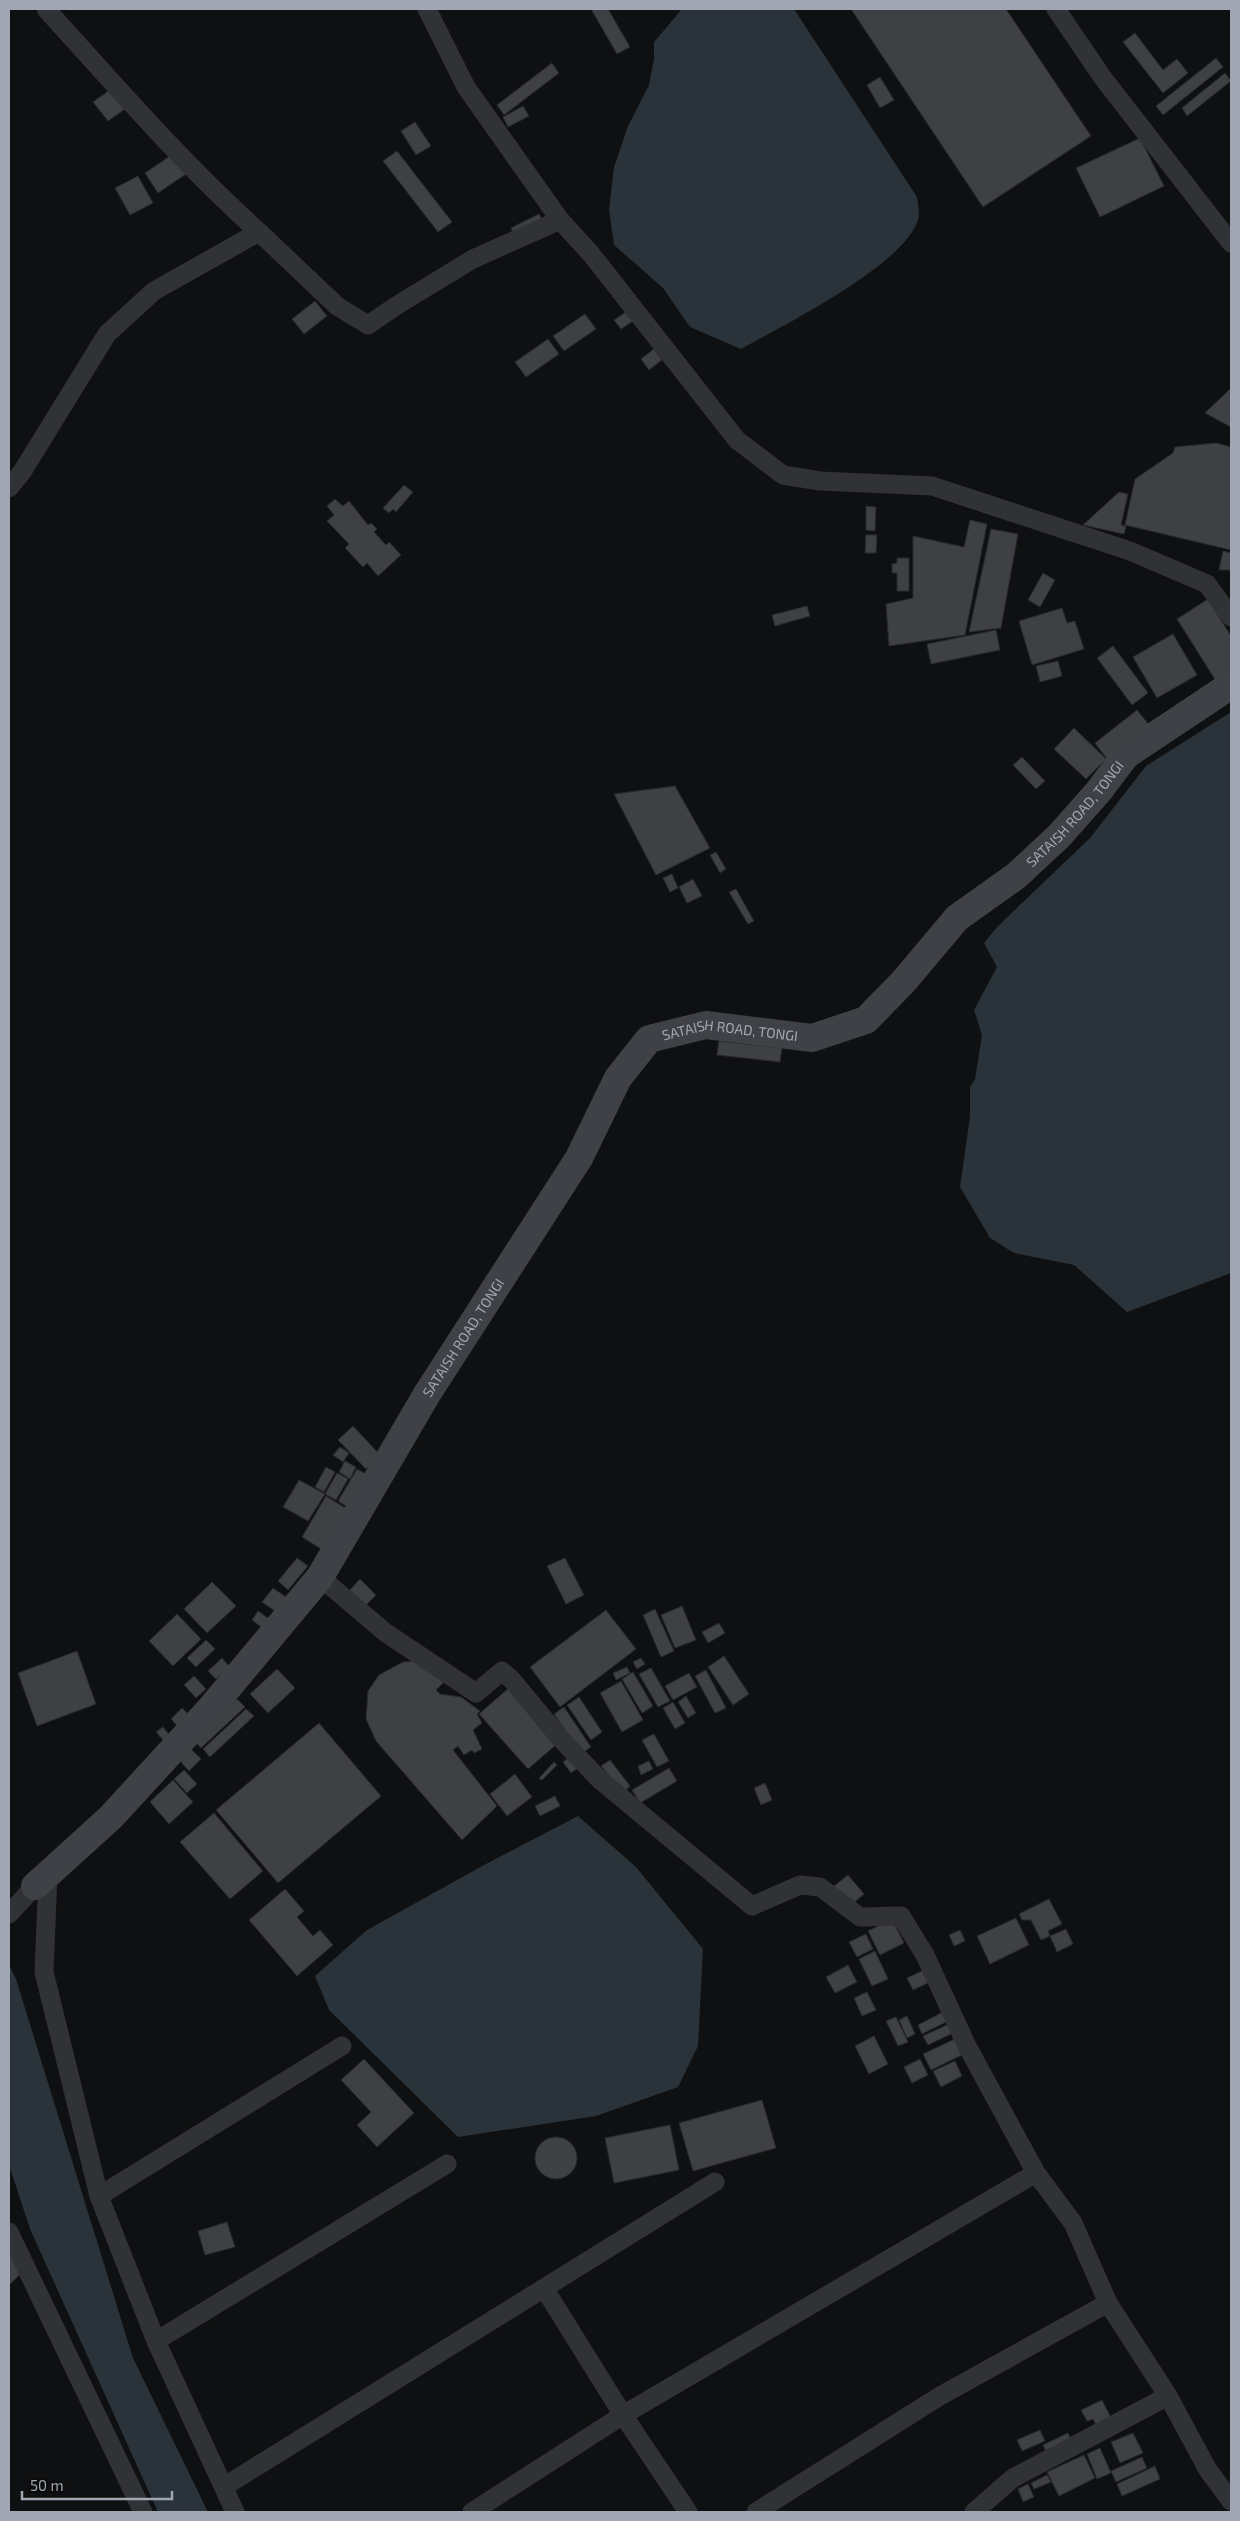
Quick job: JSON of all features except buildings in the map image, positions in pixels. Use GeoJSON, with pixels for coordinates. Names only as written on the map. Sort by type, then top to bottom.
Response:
{"type":"FeatureCollection","features":[{"type":"Feature","properties":{"kind":"street"},"geometry":{"type":"LineString","coordinates":[[46,9],[139,113],[226,203],[337,306],[368,325],[473,259],[560,220]]}},
{"type":"Feature","properties":{"kind":"street"},"geometry":{"type":"LineString","coordinates":[[427,9],[466,87],[560,220],[591,254],[737,440],[783,475],[820,481],[932,486],[1130,550],[1207,584],[1231,617]]}},
{"type":"Feature","properties":{"kind":"street"},"geometry":{"type":"LineString","coordinates":[[1056,9],[1103,78],[1231,243]]}},
{"type":"Feature","properties":{"kind":"street"},"geometry":{"type":"LineString","coordinates":[[9,488],[22,472],[107,334],[154,291],[258,232]]}},
{"type":"Feature","properties":{"kind":"street","name":"SATAISH ROAD, TONGI"},"geometry":{"type":"LineString","coordinates":[[41,1880],[111,1816],[217,1702],[320,1577],[350,1522],[427,1394],[578,1158],[618,1078],[649,1039],[706,1025],[812,1038],[866,1020],[904,981],[957,918],[1016,876],[1059,836],[1098,792],[1126,755],[1231,685]]}},
{"type":"Feature","properties":{"kind":"street"},"geometry":{"type":"LineString","coordinates":[[320,1577],[386,1633],[476,1693],[502,1671],[512,1680],[560,1738],[600,1780],[752,1906],[800,1885],[820,1887],[860,1917],[901,1916],[925,1955],[967,2046],[1036,2173],[1073,2223],[1108,2303],[1168,2396],[1208,2470],[1231,2501]]}},
{"type":"Feature","properties":{"kind":"street"},"geometry":{"type":"LineString","coordinates":[[9,1914],[41,1880]]}},
{"type":"Feature","properties":{"kind":"street"},"geometry":{"type":"LineString","coordinates":[[41,1880],[44,1972],[99,2196],[156,2341],[225,2486],[235,2512]]}},
{"type":"Feature","properties":{"kind":"street"},"geometry":{"type":"LineString","coordinates":[[99,2196],[342,2046]]}},
{"type":"Feature","properties":{"kind":"street"},"geometry":{"type":"LineString","coordinates":[[156,2341],[447,2164]]}},
{"type":"Feature","properties":{"kind":"street"},"geometry":{"type":"LineString","coordinates":[[472,2512],[623,2415],[1036,2173]]}},
{"type":"Feature","properties":{"kind":"street"},"geometry":{"type":"LineString","coordinates":[[225,2486],[715,2182]]}},
{"type":"Feature","properties":{"kind":"street"},"geometry":{"type":"LineString","coordinates":[[9,2232],[143,2512]]}},
{"type":"Feature","properties":{"kind":"street"},"geometry":{"type":"LineString","coordinates":[[544,2288],[623,2415],[688,2512]]}},
{"type":"Feature","properties":{"kind":"street"},"geometry":{"type":"LineString","coordinates":[[756,2512],[940,2396],[1108,2303]]}},
{"type":"Feature","properties":{"kind":"street"},"geometry":{"type":"LineString","coordinates":[[974,2512],[1012,2478],[1168,2396]]}},
{"type":"Feature","properties":{"kind":"shaded area"},"geometry":{"type":"Polygon","coordinates":[[[682,9],[794,9],[917,197],[918,220],[908,238],[890,256],[867,275],[840,293],[741,349],[690,327],[663,288],[614,245],[609,210],[614,167],[628,126],[649,85],[654,59],[654,42],[682,9]]]}},
{"type":"Feature","properties":{"kind":"shaded area"},"geometry":{"type":"Polygon","coordinates":[[[1231,712],[1231,1273],[1127,1312],[1074,1265],[1014,1253],[990,1238],[960,1187],[970,1117],[970,1087],[975,1079],[982,1035],[974,1010],[997,967],[984,943],[997,927],[1090,838],[1146,766],[1231,712]]]}},
{"type":"Feature","properties":{"kind":"shaded area"},"geometry":{"type":"Polygon","coordinates":[[[578,1816],[636,1867],[703,1949],[698,2046],[678,2087],[596,2116],[458,2137],[329,2010],[315,1976],[367,1930],[484,1865],[578,1816]]]}},
{"type":"Feature","properties":{"kind":"shaded area"},"geometry":{"type":"Polygon","coordinates":[[[9,1965],[16,1979],[133,2358],[208,2512],[158,2512],[30,2229],[9,2165],[9,1965]]]}}]}
